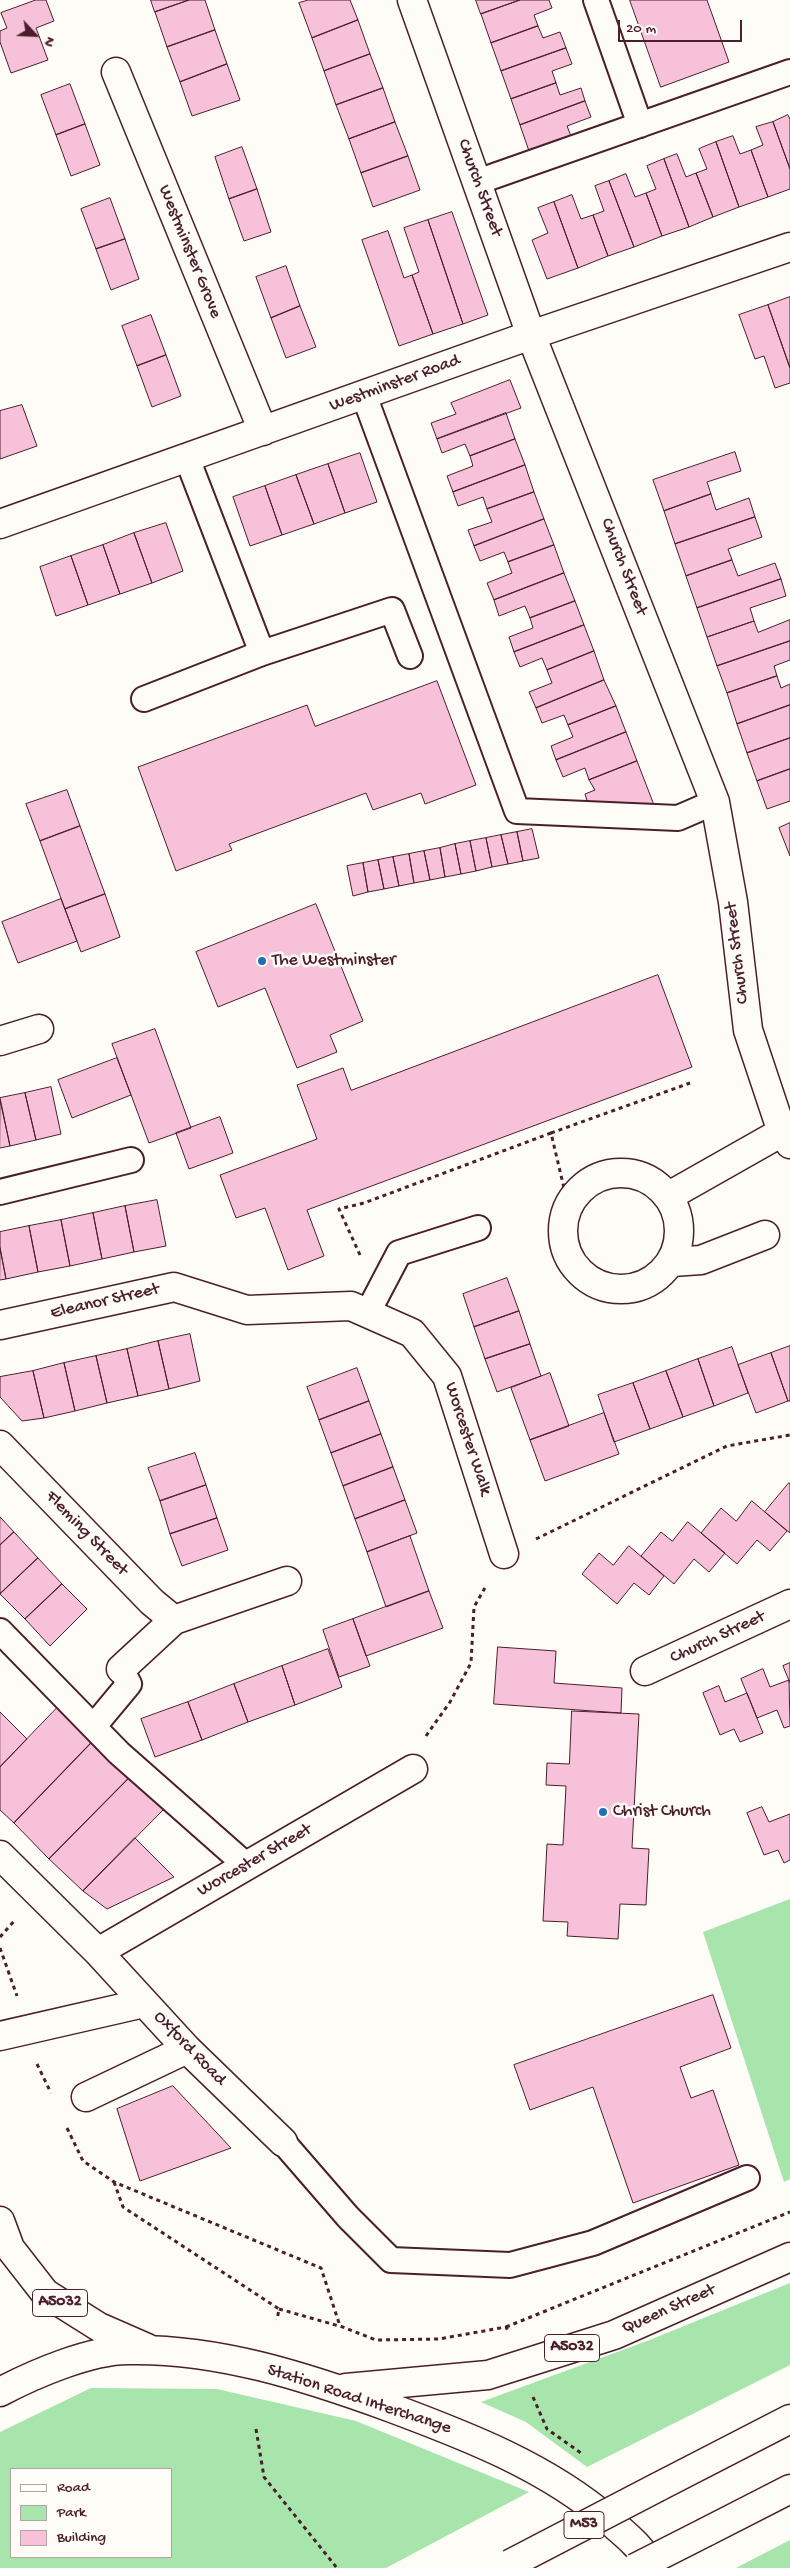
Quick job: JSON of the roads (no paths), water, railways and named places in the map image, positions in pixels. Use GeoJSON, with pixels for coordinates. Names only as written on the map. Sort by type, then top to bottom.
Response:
{"type":"FeatureCollection","features":[{"type":"Feature","properties":{"kind":"main road","name":"Church Street"},"geometry":{"type":"LineString","coordinates":[[412,0],[531,335],[715,802],[733,902],[748,1030],[786,1138]]}},
{"type":"Feature","properties":{"kind":"main road","name":"Westminster Grove"},"geometry":{"type":"LineString","coordinates":[[116,72],[263,431]]}},
{"type":"Feature","properties":{"kind":"main road","name":"Westminster Road"},"geometry":{"type":"LineString","coordinates":[[0,524],[531,335],[790,246]]}},
{"type":"Feature","properties":{"kind":"main road"},"geometry":{"type":"LineString","coordinates":[[0,1041],[39,1029]]}},
{"type":"Feature","properties":{"kind":"main road"},"geometry":{"type":"LineString","coordinates":[[669,1196],[786,1138]]}},
{"type":"Feature","properties":{"kind":"main road"},"geometry":{"type":"LineString","coordinates":[[616,1173],[636,1174],[654,1182],[669,1196],[677,1212],[680,1228],[678,1246],[672,1262],[658,1277],[634,1288],[621,1290],[602,1287],[584,1278],[571,1262],[564,1244],[563,1224],[568,1205],[580,1189],[597,1178],[616,1173]]}},
{"type":"Feature","properties":{"kind":"main road"},"geometry":{"type":"LineString","coordinates":[[672,1262],[701,1260],[765,1235]]}},
{"type":"Feature","properties":{"kind":"main road","name":"Eleanor Street"},"geometry":{"type":"LineString","coordinates":[[0,1325],[174,1287],[247,1310],[351,1306],[372,1303],[412,1333]]}},
{"type":"Feature","properties":{"kind":"main road","name":"Worcester Walk"},"geometry":{"type":"LineString","coordinates":[[412,1333],[447,1376],[504,1554]]}},
{"type":"Feature","properties":{"kind":"main road","name":"Fleming Street"},"geometry":{"type":"LineString","coordinates":[[0,1446],[152,1602],[174,1620]]}},
{"type":"Feature","properties":{"kind":"main road"},"geometry":{"type":"LineString","coordinates":[[121,1669],[174,1620],[287,1582]]}},
{"type":"Feature","properties":{"kind":"main road","name":"Church Street"},"geometry":{"type":"LineString","coordinates":[[645,1671],[790,1604]]}},
{"type":"Feature","properties":{"kind":"main road","name":"Worcester Street"},"geometry":{"type":"LineString","coordinates":[[98,1952],[405,1774]]}},
{"type":"Feature","properties":{"kind":"main road","name":"Oxford Road"},"geometry":{"type":"LineString","coordinates":[[0,1855],[98,1952],[187,2049],[283,2142]]}},
{"type":"Feature","properties":{"kind":"main road"},"geometry":{"type":"LineString","coordinates":[[0,2036],[144,2003]]}},
{"type":"Feature","properties":{"kind":"main road"},"geometry":{"type":"LineString","coordinates":[[86,2097],[187,2049]]}},
{"type":"Feature","properties":{"kind":"main road","name":"A5032"},"geometry":{"type":"LineString","coordinates":[[0,2220],[10,2248],[45,2293],[99,2327],[152,2351]]}},
{"type":"Feature","properties":{"kind":"main road","name":"Queen Street"},"geometry":{"type":"LineString","coordinates":[[339,2389],[488,2375],[614,2335],[790,2257]]}},
{"type":"Feature","properties":{"kind":"main road","name":"Station Road Interchange"},"geometry":{"type":"LineString","coordinates":[[0,2392],[68,2362],[126,2350],[189,2352],[255,2365],[339,2389],[456,2432],[556,2482],[589,2503],[626,2535],[649,2560],[651,2568]]}},
{"type":"Feature","properties":{"kind":"main road","name":"M53"},"geometry":{"type":"LineString","coordinates":[[506,2566],[790,2419]]}},
{"type":"Feature","properties":{"kind":"main road"},"geometry":{"type":"LineString","coordinates":[[635,2568],[790,2488]]}},
{"type":"Feature","properties":{"kind":"lane"},"geometry":{"type":"LineString","coordinates":[[596,0],[640,125]]}},
{"type":"Feature","properties":{"kind":"lane"},"geometry":{"type":"LineString","coordinates":[[477,182],[790,72]]}},
{"type":"Feature","properties":{"kind":"lane"},"geometry":{"type":"LineString","coordinates":[[364,395],[517,811],[678,818],[715,802]]}},
{"type":"Feature","properties":{"kind":"lane"},"geometry":{"type":"LineString","coordinates":[[187,458],[262,654]]}},
{"type":"Feature","properties":{"kind":"lane"},"geometry":{"type":"LineString","coordinates":[[144,698],[262,654],[392,610],[410,656]]}},
{"type":"Feature","properties":{"kind":"lane"},"geometry":{"type":"LineString","coordinates":[[0,1192],[130,1160]]}},
{"type":"Feature","properties":{"kind":"lane"},"geometry":{"type":"LineString","coordinates":[[372,1303],[399,1252],[478,1228]]}},
{"type":"Feature","properties":{"kind":"lane"},"geometry":{"type":"LineString","coordinates":[[0,1632],[119,1753],[247,1866]]}},
{"type":"Feature","properties":{"kind":"lane"},"geometry":{"type":"LineString","coordinates":[[94,1726],[129,1684],[121,1669]]}},
{"type":"Feature","properties":{"kind":"lane"},"geometry":{"type":"LineString","coordinates":[[283,2142],[348,2217],[391,2260],[510,2266],[593,2243],[747,2178]]}},
{"type":"Feature","properties":{"kind":"place","name":"The Westminster"},"geometry":{"type":"Point","coordinates":[262,961]}},
{"type":"Feature","properties":{"kind":"place","name":"Christ Church"},"geometry":{"type":"Point","coordinates":[603,1812]}}]}
